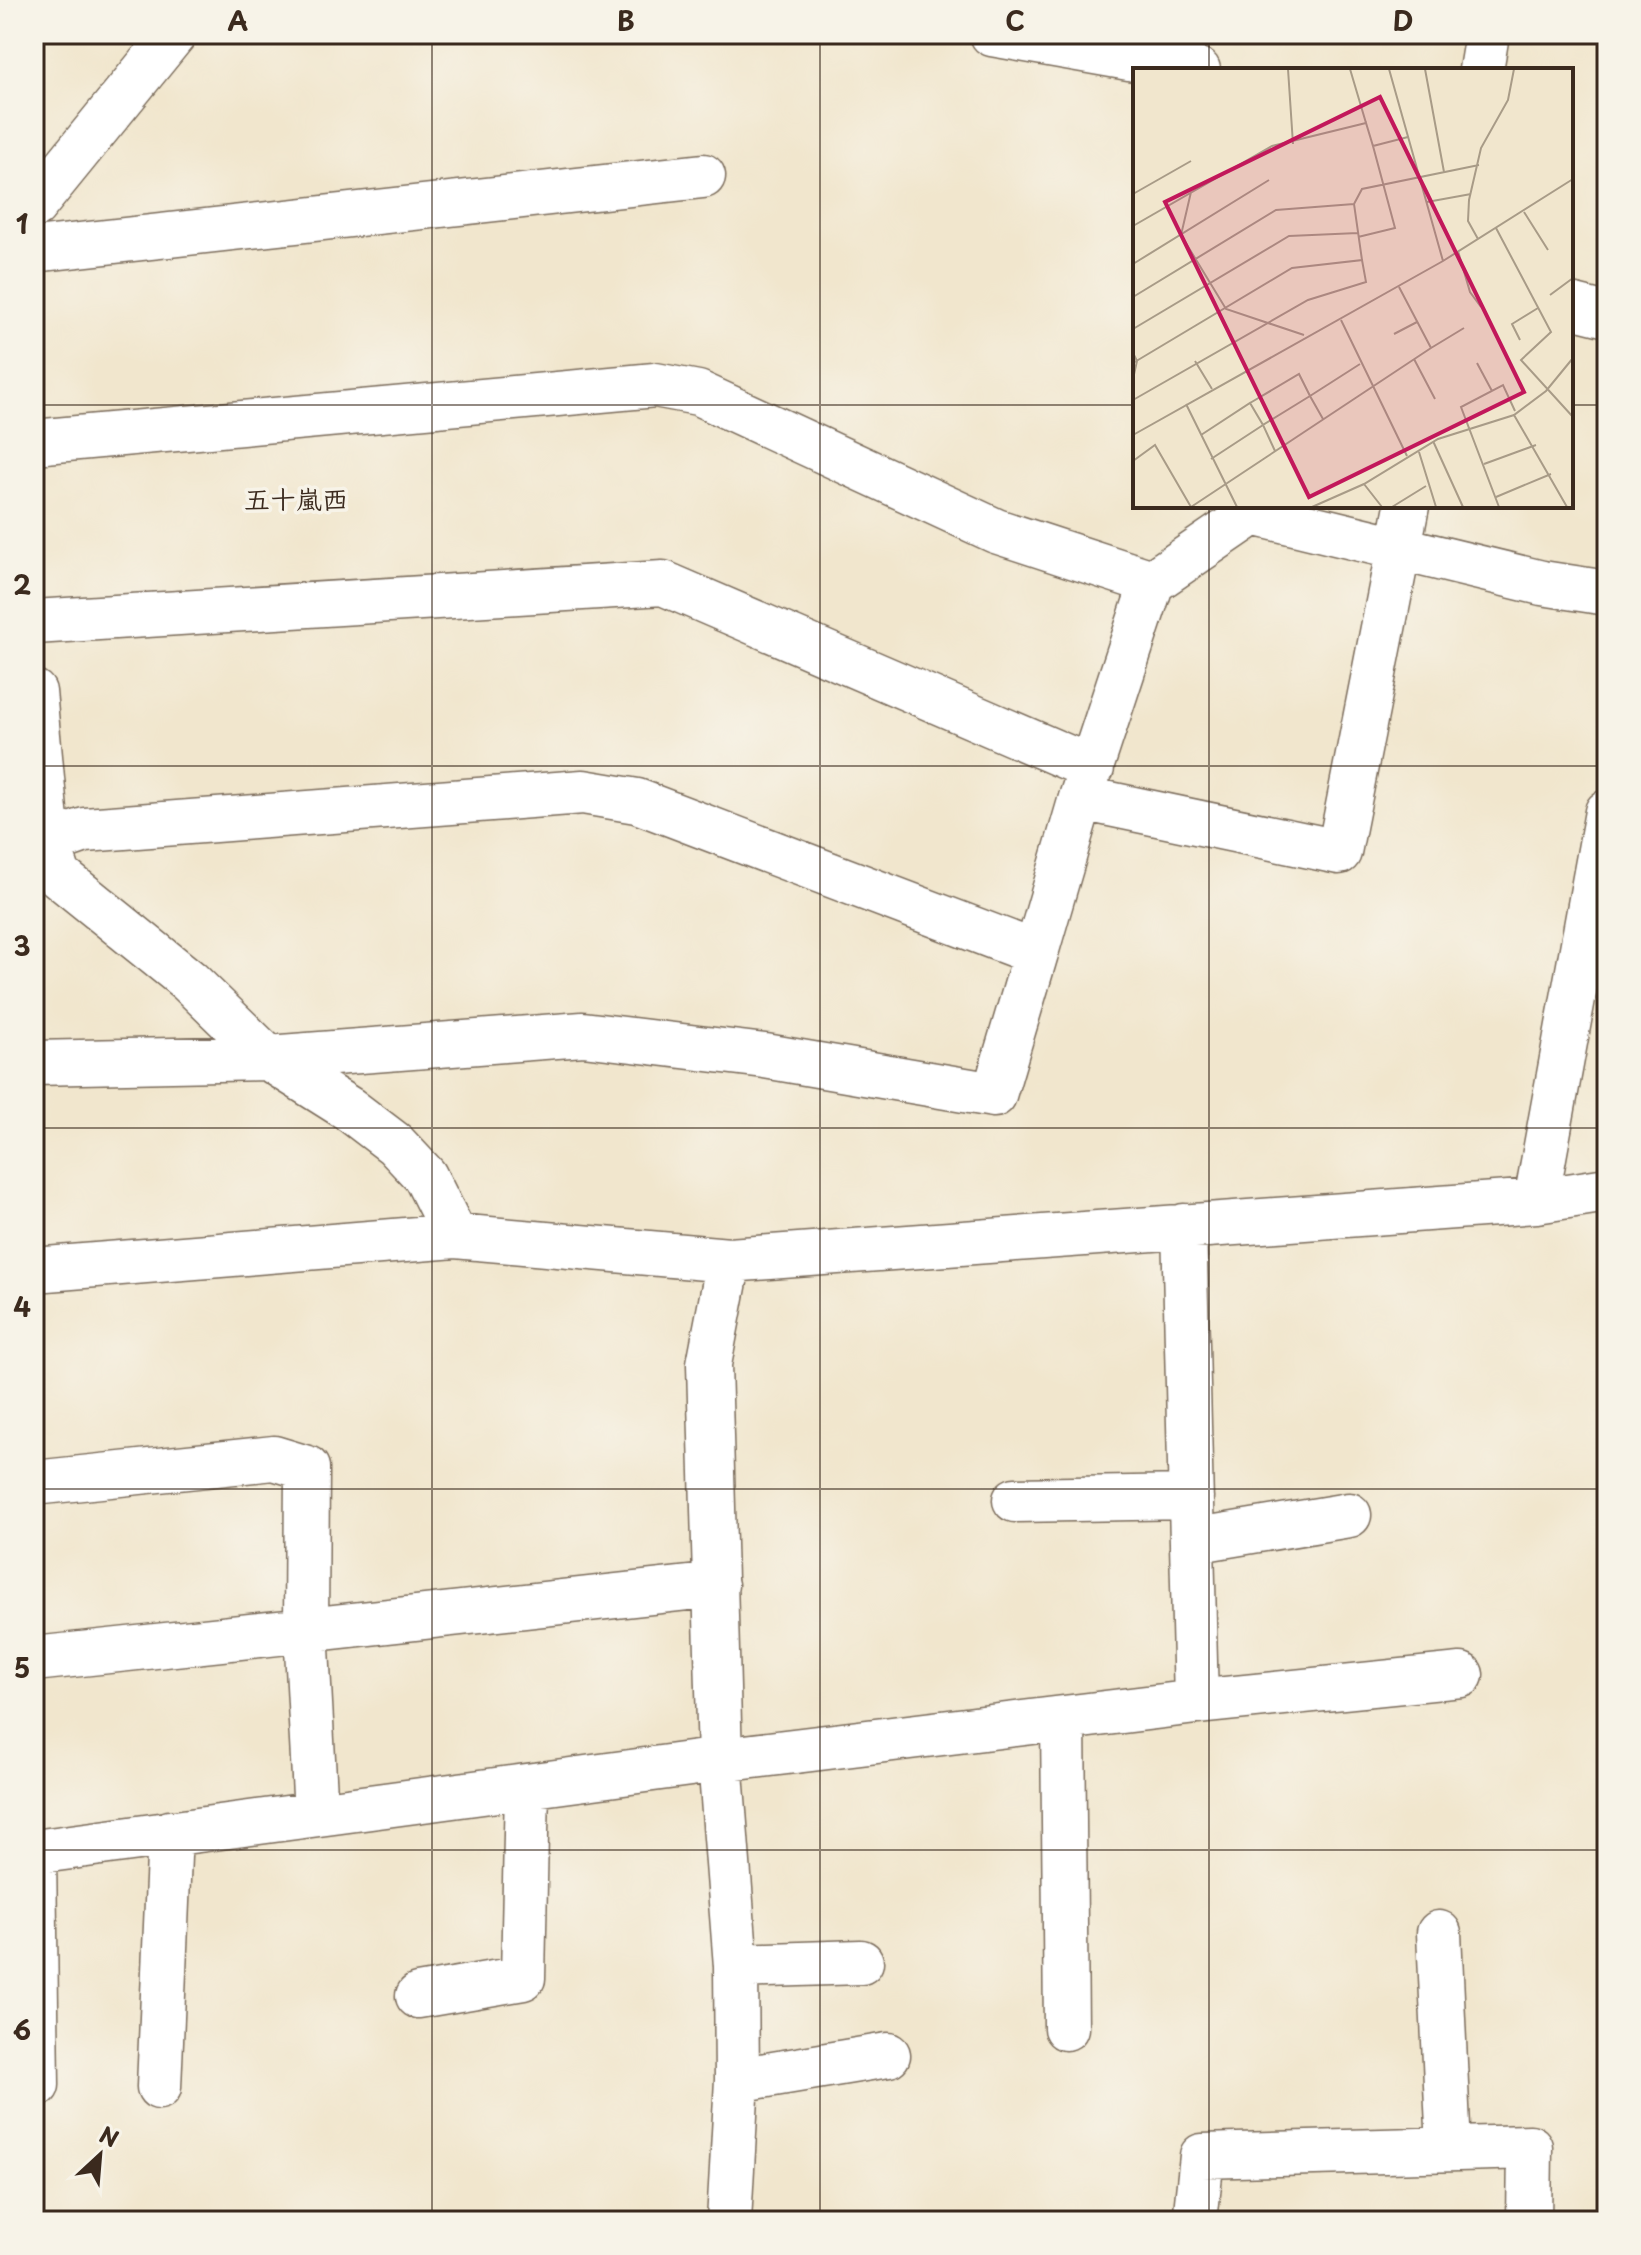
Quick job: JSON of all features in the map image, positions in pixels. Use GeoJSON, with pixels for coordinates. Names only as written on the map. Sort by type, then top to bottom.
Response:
{"type":"FeatureCollection","features":[{"type":"Feature","properties":{"kind":"street"},"geometry":{"type":"LineString","coordinates":[[34,206],[174,34]]}},
{"type":"Feature","properties":{"kind":"street"},"geometry":{"type":"LineString","coordinates":[[992,34],[1141,47],[1193,68]]}},
{"type":"Feature","properties":{"kind":"street"},"geometry":{"type":"LineString","coordinates":[[1481,68],[1487,34]]}},
{"type":"Feature","properties":{"kind":"street"},"geometry":{"type":"LineString","coordinates":[[34,250],[703,176]]}},
{"type":"Feature","properties":{"kind":"street"},"geometry":{"type":"LineString","coordinates":[[1573,306],[1607,315]]}},
{"type":"Feature","properties":{"kind":"street"},"geometry":{"type":"LineString","coordinates":[[34,442],[655,385],[698,393],[996,531],[1152,582]]}},
{"type":"Feature","properties":{"kind":"street"},"geometry":{"type":"LineString","coordinates":[[34,622],[663,583],[1087,783],[1339,852],[1407,508]]}},
{"type":"Feature","properties":{"kind":"street"},"geometry":{"type":"LineString","coordinates":[[34,1063],[268,1058],[583,1034],[765,1056],[994,1095],[1087,783],[1152,582],[1253,513],[1542,583],[1607,593]]}},
{"type":"Feature","properties":{"kind":"street"},"geometry":{"type":"LineString","coordinates":[[34,692],[41,844],[59,876],[189,981],[268,1058],[349,1109],[395,1144],[425,1176],[455,1236]]}},
{"type":"Feature","properties":{"kind":"street"},"geometry":{"type":"LineString","coordinates":[[41,844],[85,830],[583,792],[637,801],[1036,953]]}},
{"type":"Feature","properties":{"kind":"street"},"geometry":{"type":"LineString","coordinates":[[1536,1201],[1607,812]]}},
{"type":"Feature","properties":{"kind":"street"},"geometry":{"type":"LineString","coordinates":[[34,1270],[455,1236],[729,1260],[1536,1201],[1607,1190]]}},
{"type":"Feature","properties":{"kind":"street"},"geometry":{"type":"LineString","coordinates":[[1184,1226],[1196,1702]]}},
{"type":"Feature","properties":{"kind":"street"},"geometry":{"type":"LineString","coordinates":[[729,1260],[709,1364],[720,1760],[736,1966],[737,2080],[729,2221]]}},
{"type":"Feature","properties":{"kind":"street"},"geometry":{"type":"LineString","coordinates":[[34,1483],[274,1458],[307,1468],[306,1630],[316,1814]]}},
{"type":"Feature","properties":{"kind":"street"},"geometry":{"type":"LineString","coordinates":[[1015,1500],[1191,1497]]}},
{"type":"Feature","properties":{"kind":"street"},"geometry":{"type":"LineString","coordinates":[[1192,1541],[1349,1515]]}},
{"type":"Feature","properties":{"kind":"street"},"geometry":{"type":"LineString","coordinates":[[34,1659],[716,1585]]}},
{"type":"Feature","properties":{"kind":"street"},"geometry":{"type":"LineString","coordinates":[[37,2085],[34,1852],[720,1760],[1196,1702],[1461,1675]]}},
{"type":"Feature","properties":{"kind":"street"},"geometry":{"type":"LineString","coordinates":[[1063,1719],[1066,2028]]}},
{"type":"Feature","properties":{"kind":"street"},"geometry":{"type":"LineString","coordinates":[[418,1996],[523,1978],[527,1786]]}},
{"type":"Feature","properties":{"kind":"street"},"geometry":{"type":"LineString","coordinates":[[159,2087],[170,1833]]}},
{"type":"Feature","properties":{"kind":"street"},"geometry":{"type":"LineString","coordinates":[[1439,1933],[1449,2149]]}},
{"type":"Feature","properties":{"kind":"street"},"geometry":{"type":"LineString","coordinates":[[736,1966],[861,1962]]}},
{"type":"Feature","properties":{"kind":"street"},"geometry":{"type":"LineString","coordinates":[[737,2080],[888,2055]]}},
{"type":"Feature","properties":{"kind":"street"},"geometry":{"type":"LineString","coordinates":[[1195,2221],[1202,2156],[1530,2147],[1529,2221]]}},
{"type":"Feature","properties":{"kind":"district","name":"五十嵐西"},"geometry":{"type":"Point","coordinates":[296,500]}}]}
